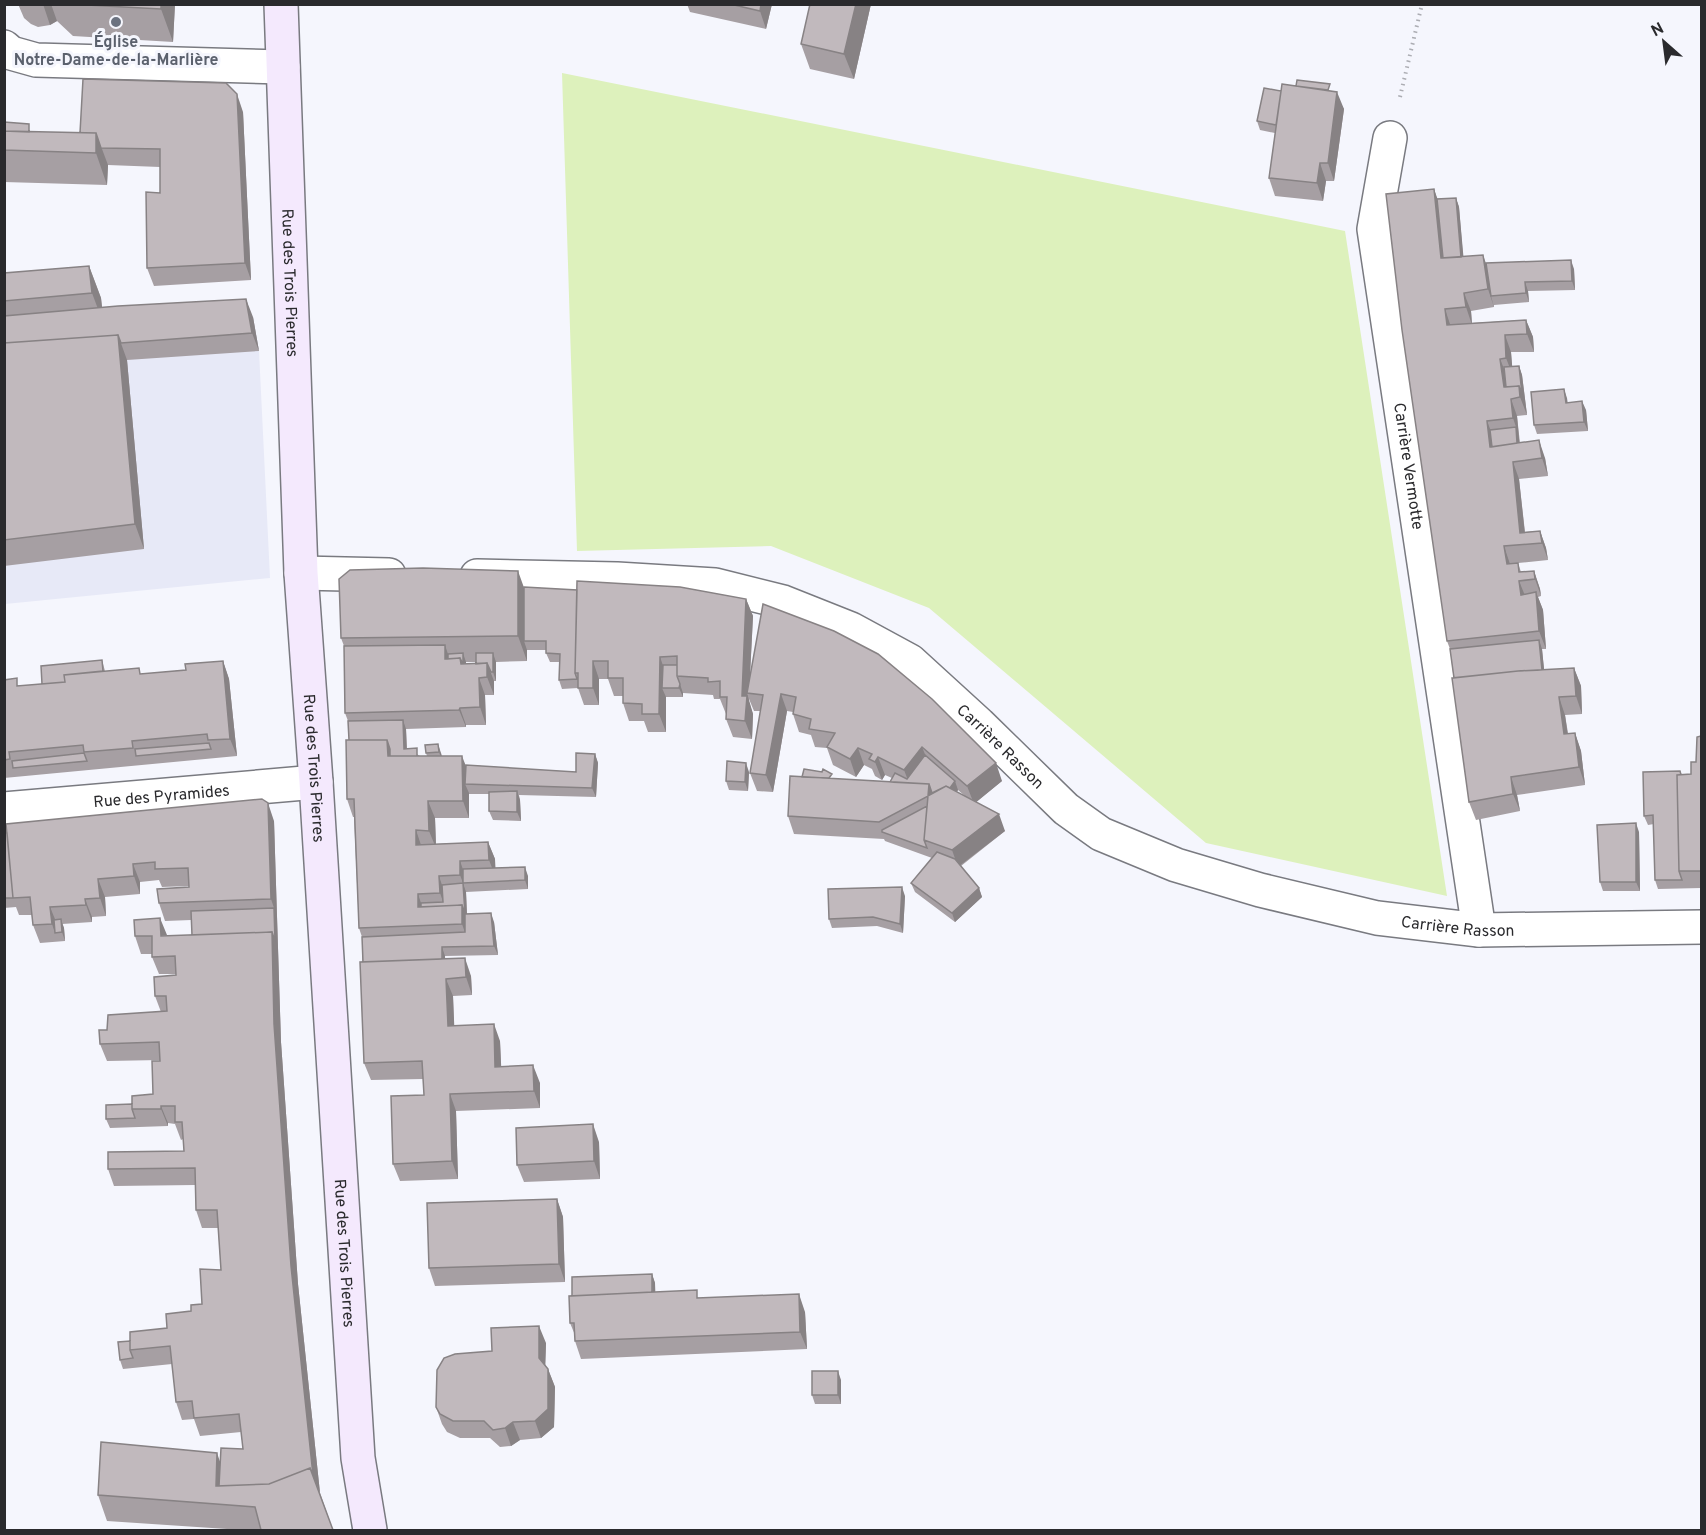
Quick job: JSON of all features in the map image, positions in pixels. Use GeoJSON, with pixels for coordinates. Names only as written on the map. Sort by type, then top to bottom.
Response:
{"type":"FeatureCollection","features":[{"type":"Feature","properties":{"kind":"street","name":"Rue des Trois Pierres"},"geometry":{"type":"LineString","coordinates":[[282,4],[301,573],[358,1458],[366,1519],[370,1530]]}},
{"type":"Feature","properties":{"kind":"street"},"geometry":{"type":"LineString","coordinates":[[4,47],[11,53],[36,60],[283,67]]}},
{"type":"Feature","properties":{"kind":"street","name":"Carrière Vermotte"},"geometry":{"type":"LineString","coordinates":[[1390,138],[1374,229],[1479,930]]}},
{"type":"Feature","properties":{"kind":"street"},"geometry":{"type":"LineString","coordinates":[[301,573],[418,575]]}},
{"type":"Feature","properties":{"kind":"street","name":"Carrière Rasson"},"geometry":{"type":"LineString","coordinates":[[453,576],[617,579],[715,585],[783,602],[851,629],[910,661],[1066,809],[1101,834],[1176,865],[1260,890],[1377,918],[1479,930],[1701,927]]}},
{"type":"Feature","properties":{"kind":"street","name":"Rue des Pyramides"},"geometry":{"type":"LineString","coordinates":[[4,809],[316,782]]}},
{"type":"Feature","properties":{"kind":"path"},"geometry":{"type":"LineString","coordinates":[[1390,138],[1422,4]]}},
{"type":"Feature","properties":{"kind":"shaded area"},"geometry":{"type":"Polygon","coordinates":[[[253,317],[259,351],[270,578],[5,604],[5,334],[147,321],[253,317]]]}},
{"type":"Feature","properties":{"kind":"green space"},"geometry":{"type":"Polygon","coordinates":[[[562,73],[1345,231],[1447,896],[1206,843],[929,608],[771,546],[577,551],[562,73]]]}},
{"type":"Feature","properties":{"kind":"building"},"geometry":{"type":"Polygon","coordinates":[[[68,4],[161,4],[161,9],[68,4]]]}},
{"type":"Feature","properties":{"kind":"building"},"geometry":{"type":"Polygon","coordinates":[[[730,4],[761,4],[760,11],[730,4]]]}},
{"type":"Feature","properties":{"kind":"building"},"geometry":{"type":"Polygon","coordinates":[[[810,4],[856,4],[844,54],[801,44],[810,4]]]}},
{"type":"Feature","properties":{"kind":"building"},"geometry":{"type":"Polygon","coordinates":[[[83,79],[226,83],[237,94],[245,263],[147,268],[146,192],[160,193],[160,149],[101,148],[96,133],[80,133],[83,79]]]}},
{"type":"Feature","properties":{"kind":"building"},"geometry":{"type":"Polygon","coordinates":[[[1297,80],[1330,84],[1328,90],[1296,86],[1297,80]]]}},
{"type":"Feature","properties":{"kind":"building"},"geometry":{"type":"Polygon","coordinates":[[[1282,84],[1337,92],[1328,163],[1320,163],[1317,183],[1269,178],[1282,84]]]}},
{"type":"Feature","properties":{"kind":"building"},"geometry":{"type":"Polygon","coordinates":[[[1264,88],[1281,91],[1276,125],[1257,121],[1264,88]]]}},
{"type":"Feature","properties":{"kind":"building"},"geometry":{"type":"Polygon","coordinates":[[[4,122],[29,124],[29,132],[4,131],[4,122]]]}},
{"type":"Feature","properties":{"kind":"building"},"geometry":{"type":"Polygon","coordinates":[[[4,131],[96,133],[96,153],[4,150],[4,131]]]}},
{"type":"Feature","properties":{"kind":"building"},"geometry":{"type":"Polygon","coordinates":[[[1434,189],[1441,258],[1483,255],[1488,289],[1464,293],[1466,307],[1445,309],[1447,325],[1526,320],[1527,334],[1505,335],[1506,358],[1500,359],[1504,387],[1519,386],[1520,397],[1511,399],[1513,418],[1487,421],[1490,447],[1539,440],[1542,458],[1513,462],[1520,533],[1540,531],[1542,543],[1504,546],[1507,564],[1518,563],[1519,572],[1534,571],[1535,579],[1519,581],[1521,595],[1536,592],[1539,631],[1447,641],[1402,330],[1386,194],[1434,189]]]}},
{"type":"Feature","properties":{"kind":"building"},"geometry":{"type":"Polygon","coordinates":[[[1456,198],[1461,257],[1443,258],[1437,199],[1456,198]]]}},
{"type":"Feature","properties":{"kind":"building"},"geometry":{"type":"Polygon","coordinates":[[[1571,260],[1572,281],[1525,282],[1526,293],[1491,296],[1486,263],[1571,260]]]}},
{"type":"Feature","properties":{"kind":"building"},"geometry":{"type":"Polygon","coordinates":[[[89,266],[92,293],[4,301],[4,273],[89,266]]]}},
{"type":"Feature","properties":{"kind":"building"},"geometry":{"type":"Polygon","coordinates":[[[246,299],[252,333],[121,343],[118,335],[4,343],[4,316],[118,306],[246,299]]]}},
{"type":"Feature","properties":{"kind":"building"},"geometry":{"type":"Polygon","coordinates":[[[118,335],[135,524],[4,540],[4,343],[118,335]]]}},
{"type":"Feature","properties":{"kind":"building"},"geometry":{"type":"Polygon","coordinates":[[[1519,366],[1522,394],[1519,386],[1506,387],[1504,367],[1519,366]]]}},
{"type":"Feature","properties":{"kind":"building"},"geometry":{"type":"Polygon","coordinates":[[[1564,389],[1566,403],[1582,401],[1584,422],[1534,425],[1531,392],[1564,389]]]}},
{"type":"Feature","properties":{"kind":"building"},"geometry":{"type":"Polygon","coordinates":[[[1516,427],[1517,443],[1492,447],[1490,430],[1516,427]]]}},
{"type":"Feature","properties":{"kind":"building"},"geometry":{"type":"Polygon","coordinates":[[[423,568],[518,571],[518,636],[341,638],[339,579],[350,570],[423,568]]]}},
{"type":"Feature","properties":{"kind":"building"},"geometry":{"type":"Polygon","coordinates":[[[577,581],[680,587],[746,599],[742,696],[747,696],[745,721],[726,719],[727,697],[720,697],[720,681],[708,682],[708,678],[677,676],[677,656],[660,657],[659,714],[642,714],[642,704],[623,703],[623,678],[608,678],[608,661],[593,661],[593,688],[578,688],[578,673],[575,673],[577,581]]]}},
{"type":"Feature","properties":{"kind":"building"},"geometry":{"type":"Polygon","coordinates":[[[524,587],[577,590],[575,673],[577,679],[559,680],[560,654],[546,653],[546,641],[524,641],[524,587]]]}},
{"type":"Feature","properties":{"kind":"building"},"geometry":{"type":"Polygon","coordinates":[[[763,604],[834,631],[878,654],[932,699],[996,763],[967,786],[922,747],[904,770],[878,757],[875,762],[869,759],[872,754],[858,748],[850,759],[827,747],[835,733],[809,729],[811,719],[793,714],[796,697],[781,694],[766,775],[750,773],[763,695],[747,693],[763,604]]]}},
{"type":"Feature","properties":{"kind":"building"},"geometry":{"type":"Polygon","coordinates":[[[1539,640],[1542,670],[1454,678],[1450,649],[1539,640]]]}},
{"type":"Feature","properties":{"kind":"building"},"geometry":{"type":"Polygon","coordinates":[[[445,645],[445,659],[460,658],[461,664],[487,663],[487,677],[479,678],[480,707],[460,708],[459,710],[345,713],[344,646],[445,645]]]}},
{"type":"Feature","properties":{"kind":"building"},"geometry":{"type":"Polygon","coordinates":[[[463,653],[463,664],[460,658],[448,659],[448,654],[463,653]]]}},
{"type":"Feature","properties":{"kind":"building"},"geometry":{"type":"Polygon","coordinates":[[[476,653],[493,653],[493,672],[487,663],[476,664],[476,653]]]}},
{"type":"Feature","properties":{"kind":"building"},"geometry":{"type":"Polygon","coordinates":[[[102,660],[103,671],[64,675],[65,682],[42,684],[41,666],[102,660]]]}},
{"type":"Feature","properties":{"kind":"building"},"geometry":{"type":"Polygon","coordinates":[[[223,661],[230,739],[208,740],[207,734],[132,741],[133,748],[84,752],[83,745],[9,752],[10,759],[4,760],[4,680],[17,678],[17,686],[65,682],[64,675],[139,668],[140,674],[186,670],[185,664],[223,661]]]}},
{"type":"Feature","properties":{"kind":"building"},"geometry":{"type":"Polygon","coordinates":[[[663,665],[677,665],[679,688],[662,688],[663,665]]]}},
{"type":"Feature","properties":{"kind":"building"},"geometry":{"type":"Polygon","coordinates":[[[1574,668],[1576,696],[1559,697],[1564,734],[1575,733],[1579,767],[1511,777],[1513,794],[1469,802],[1452,678],[1574,668]]]}},
{"type":"Feature","properties":{"kind":"building"},"geometry":{"type":"Polygon","coordinates":[[[403,720],[404,749],[417,748],[417,756],[390,756],[387,740],[349,740],[348,721],[403,720]]]}},
{"type":"Feature","properties":{"kind":"building"},"geometry":{"type":"Polygon","coordinates":[[[1701,736],[1701,871],[1679,871],[1677,775],[1691,774],[1691,762],[1696,762],[1697,737],[1701,736]]]}},
{"type":"Feature","properties":{"kind":"building"},"geometry":{"type":"Polygon","coordinates":[[[346,740],[387,740],[388,756],[462,756],[463,801],[428,801],[429,831],[416,830],[416,845],[488,842],[489,860],[460,861],[460,875],[439,876],[440,893],[418,894],[418,907],[462,905],[462,924],[359,928],[354,799],[347,799],[346,740]]]}},
{"type":"Feature","properties":{"kind":"building"},"geometry":{"type":"Polygon","coordinates":[[[209,743],[211,749],[136,756],[135,749],[209,743]]]}},
{"type":"Feature","properties":{"kind":"building"},"geometry":{"type":"Polygon","coordinates":[[[438,744],[439,752],[426,753],[425,745],[438,744]]]}},
{"type":"Feature","properties":{"kind":"building"},"geometry":{"type":"Polygon","coordinates":[[[84,753],[87,761],[13,768],[12,761],[84,753]]]}},
{"type":"Feature","properties":{"kind":"building"},"geometry":{"type":"Polygon","coordinates":[[[576,753],[595,754],[592,788],[465,784],[466,765],[576,772],[576,753]]]}},
{"type":"Feature","properties":{"kind":"building"},"geometry":{"type":"Polygon","coordinates":[[[925,755],[955,781],[950,788],[946,786],[932,793],[929,784],[890,782],[895,773],[907,779],[925,755]]]}},
{"type":"Feature","properties":{"kind":"building"},"geometry":{"type":"Polygon","coordinates":[[[727,761],[746,763],[745,782],[726,781],[727,761]]]}},
{"type":"Feature","properties":{"kind":"building"},"geometry":{"type":"Polygon","coordinates":[[[804,769],[822,772],[823,769],[832,774],[829,778],[802,777],[804,769]]]}},
{"type":"Feature","properties":{"kind":"building"},"geometry":{"type":"Polygon","coordinates":[[[1680,771],[1681,775],[1677,775],[1679,871],[1682,880],[1655,880],[1653,815],[1644,816],[1643,772],[1680,771]]]}},
{"type":"Feature","properties":{"kind":"building"},"geometry":{"type":"Polygon","coordinates":[[[790,776],[929,784],[928,796],[879,822],[788,816],[790,776]]]}},
{"type":"Feature","properties":{"kind":"building"},"geometry":{"type":"Polygon","coordinates":[[[946,786],[999,814],[952,850],[924,840],[928,796],[946,786]]]}},
{"type":"Feature","properties":{"kind":"building"},"geometry":{"type":"Polygon","coordinates":[[[517,791],[517,812],[489,811],[489,792],[517,791]]]}},
{"type":"Feature","properties":{"kind":"building"},"geometry":{"type":"Polygon","coordinates":[[[262,799],[268,803],[271,899],[159,903],[157,889],[189,887],[188,868],[155,869],[155,862],[133,864],[134,876],[98,879],[100,898],[85,899],[86,905],[50,907],[52,924],[33,925],[30,897],[13,898],[6,824],[262,799]]]}},
{"type":"Feature","properties":{"kind":"building"},"geometry":{"type":"Polygon","coordinates":[[[927,806],[924,840],[927,848],[882,832],[882,830],[927,806]]]}},
{"type":"Feature","properties":{"kind":"building"},"geometry":{"type":"Polygon","coordinates":[[[1636,823],[1636,882],[1600,882],[1597,825],[1636,823]]]}},
{"type":"Feature","properties":{"kind":"building"},"geometry":{"type":"Polygon","coordinates":[[[4,833],[7,833],[13,898],[4,898],[4,833]]]}},
{"type":"Feature","properties":{"kind":"building"},"geometry":{"type":"Polygon","coordinates":[[[937,852],[955,859],[979,888],[952,913],[911,883],[937,852]]]}},
{"type":"Feature","properties":{"kind":"building"},"geometry":{"type":"Polygon","coordinates":[[[525,867],[525,880],[463,883],[463,869],[525,867]]]}},
{"type":"Feature","properties":{"kind":"building"},"geometry":{"type":"Polygon","coordinates":[[[463,883],[465,914],[462,905],[421,907],[421,903],[443,902],[442,885],[463,883]]]}},
{"type":"Feature","properties":{"kind":"building"},"geometry":{"type":"Polygon","coordinates":[[[902,887],[900,924],[873,917],[829,919],[828,889],[902,887]]]}},
{"type":"Feature","properties":{"kind":"building"},"geometry":{"type":"Polygon","coordinates":[[[274,908],[275,941],[272,932],[192,935],[191,911],[274,908]]]}},
{"type":"Feature","properties":{"kind":"building"},"geometry":{"type":"Polygon","coordinates":[[[491,913],[494,946],[442,947],[442,959],[363,962],[362,937],[465,932],[465,914],[491,913]]]}},
{"type":"Feature","properties":{"kind":"building"},"geometry":{"type":"Polygon","coordinates":[[[160,918],[161,936],[272,932],[274,1024],[291,1266],[313,1475],[310,1468],[269,1484],[219,1486],[221,1448],[243,1449],[239,1414],[194,1418],[192,1401],[176,1402],[170,1346],[130,1350],[130,1332],[167,1328],[166,1314],[191,1311],[191,1305],[202,1304],[200,1269],[221,1270],[217,1210],[196,1210],[195,1168],[108,1169],[108,1152],[184,1151],[182,1122],[175,1122],[175,1106],[161,1106],[161,1109],[132,1109],[132,1096],[153,1094],[152,1061],[160,1061],[159,1042],[100,1044],[99,1030],[107,1030],[108,1015],[167,1011],[166,996],[155,996],[154,977],[176,975],[175,956],[152,957],[152,936],[135,936],[134,920],[160,918]]]}},
{"type":"Feature","properties":{"kind":"building"},"geometry":{"type":"Polygon","coordinates":[[[61,919],[62,932],[55,933],[54,920],[61,919]]]}},
{"type":"Feature","properties":{"kind":"building"},"geometry":{"type":"Polygon","coordinates":[[[465,958],[466,977],[446,979],[448,1026],[494,1024],[495,1067],[533,1065],[534,1091],[450,1094],[452,1161],[393,1164],[391,1096],[424,1095],[422,1061],[364,1063],[360,962],[465,958]]]}},
{"type":"Feature","properties":{"kind":"building"},"geometry":{"type":"Polygon","coordinates":[[[132,1104],[135,1118],[106,1119],[106,1105],[132,1104]]]}},
{"type":"Feature","properties":{"kind":"building"},"geometry":{"type":"Polygon","coordinates":[[[593,1124],[594,1161],[517,1165],[516,1128],[593,1124]]]}},
{"type":"Feature","properties":{"kind":"building"},"geometry":{"type":"Polygon","coordinates":[[[557,1199],[559,1264],[429,1268],[427,1203],[557,1199]]]}},
{"type":"Feature","properties":{"kind":"building"},"geometry":{"type":"Polygon","coordinates":[[[652,1274],[652,1292],[572,1296],[572,1277],[652,1274]]]}},
{"type":"Feature","properties":{"kind":"building"},"geometry":{"type":"Polygon","coordinates":[[[697,1290],[697,1298],[799,1294],[800,1332],[575,1341],[574,1323],[570,1323],[569,1296],[697,1290]]]}},
{"type":"Feature","properties":{"kind":"building"},"geometry":{"type":"Polygon","coordinates":[[[539,1326],[539,1358],[548,1369],[548,1409],[535,1421],[513,1422],[505,1428],[493,1430],[484,1421],[453,1421],[440,1414],[436,1407],[437,1370],[444,1358],[455,1354],[492,1351],[491,1328],[539,1326]]]}},
{"type":"Feature","properties":{"kind":"building"},"geometry":{"type":"Polygon","coordinates":[[[130,1341],[133,1358],[120,1360],[118,1342],[130,1341]]]}},
{"type":"Feature","properties":{"kind":"building"},"geometry":{"type":"Polygon","coordinates":[[[812,1371],[838,1371],[838,1395],[812,1395],[812,1371]]]}},
{"type":"Feature","properties":{"kind":"building"},"geometry":{"type":"Polygon","coordinates":[[[101,1442],[217,1453],[216,1486],[269,1484],[310,1468],[333,1530],[261,1530],[255,1507],[98,1495],[101,1442]]]}},
{"type":"Feature","properties":{"kind":"place","name":"Église Notre-Dame-de-la-Marlière"},"geometry":{"type":"Point","coordinates":[116,22]}}]}
